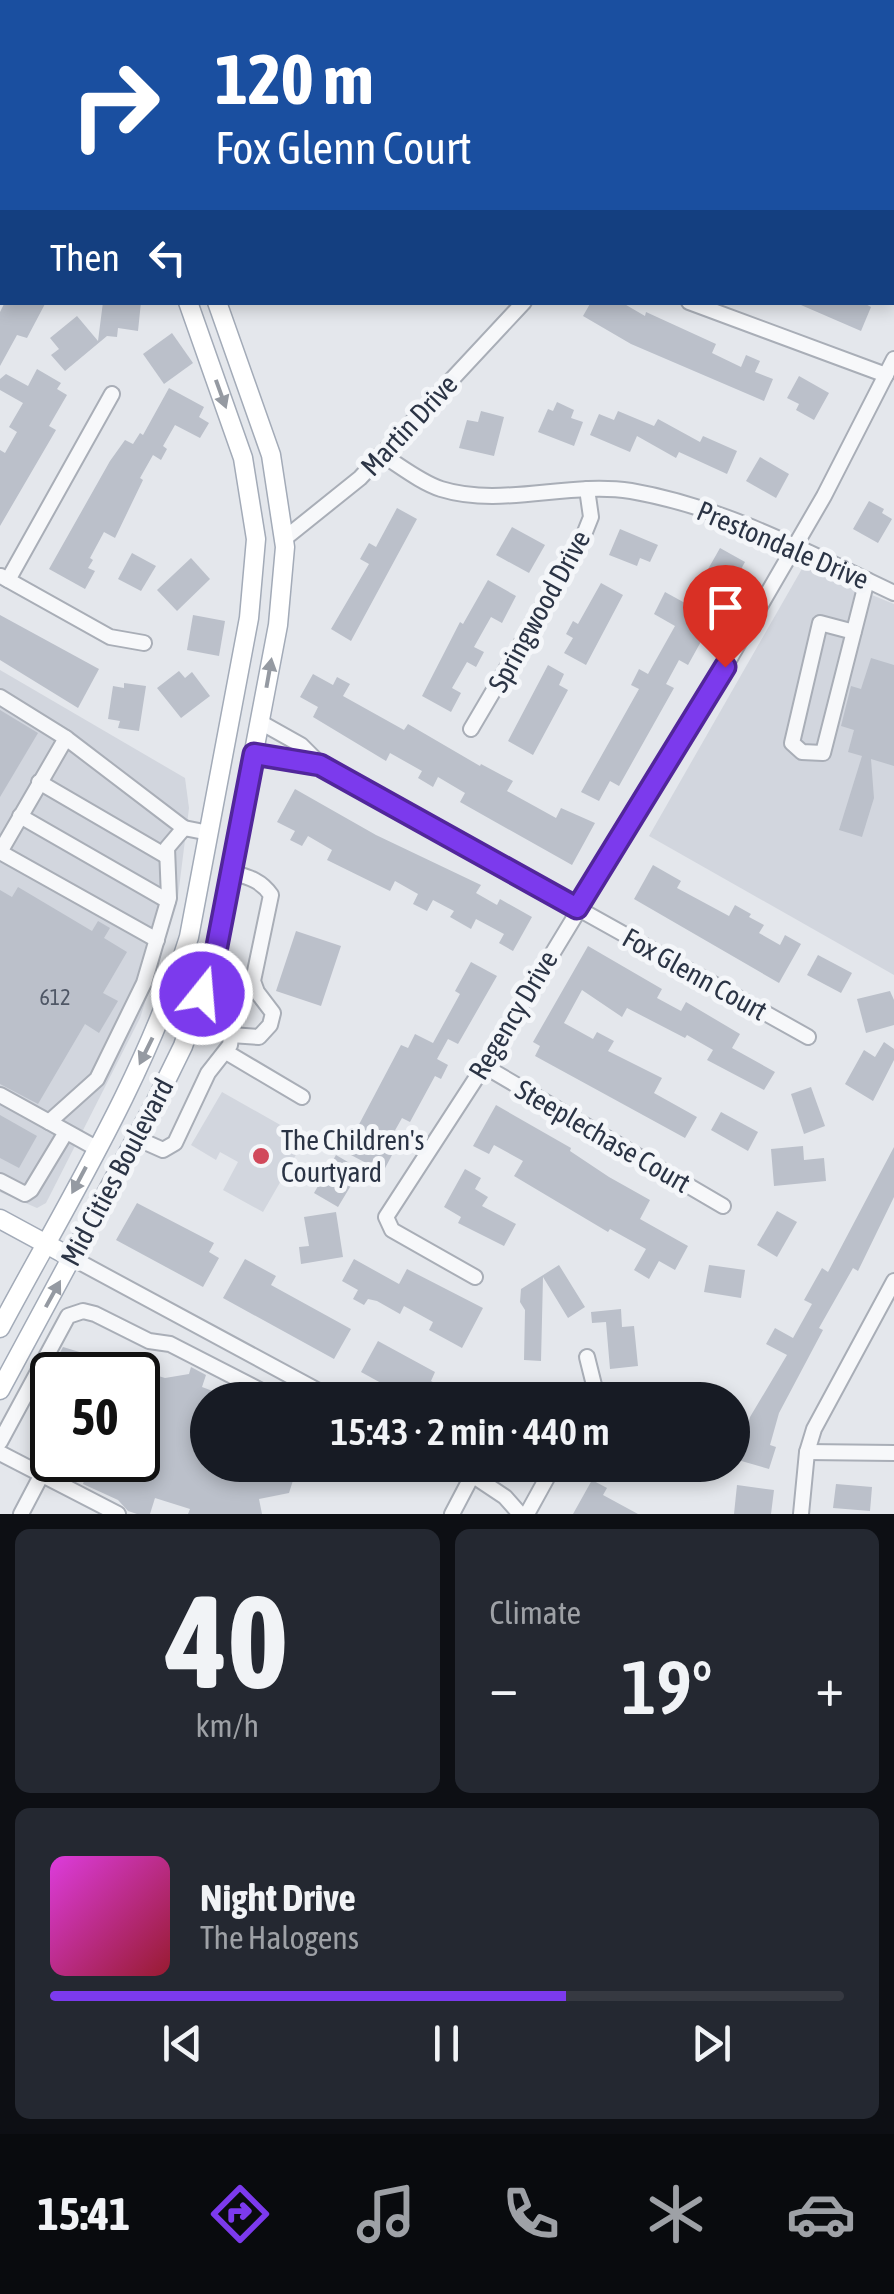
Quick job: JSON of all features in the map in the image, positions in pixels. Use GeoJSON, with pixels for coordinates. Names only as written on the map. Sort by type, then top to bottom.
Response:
{"type":"FeatureCollection","features":[{"type":"Feature","properties":{"kind":"main road","name":"Mid Cities Boulevard"},"geometry":{"type":"LineString","coordinates":[[0,1328],[156,1033],[175,983],[189,937],[250,618],[256,539],[238,443],[189,305]]}},
{"type":"Feature","properties":{"kind":"main road","name":"Mid Cities Boulevard"},"geometry":{"type":"LineString","coordinates":[[0,1390],[183,1046],[217,946],[232,872],[278,625],[284,539],[271,456],[218,305]]}},
{"type":"Feature","properties":{"kind":"main road"},"geometry":{"type":"LineString","coordinates":[[238,443],[254,460],[265,516],[284,539]]}},
{"type":"Feature","properties":{"kind":"main road"},"geometry":{"type":"LineString","coordinates":[[175,983],[202,994]]}},
{"type":"Feature","properties":{"kind":"main road"},"geometry":{"type":"LineString","coordinates":[[0,1219],[72,1258]]}},
{"type":"Feature","properties":{"kind":"street","name":"Martin Drive"},"geometry":{"type":"LineString","coordinates":[[284,539],[360,478],[521,305]]}},
{"type":"Feature","properties":{"kind":"street"},"geometry":{"type":"LineString","coordinates":[[697,305],[886,375]]}},
{"type":"Feature","properties":{"kind":"street","name":"Regency Drive"},"geometry":{"type":"LineString","coordinates":[[474,1277],[392,1230],[386,1217],[484,1066],[690,727],[795,546],[894,359]]}},
{"type":"Feature","properties":{"kind":"street"},"geometry":{"type":"LineString","coordinates":[[112,394],[4,578],[110,637],[144,643]]}},
{"type":"Feature","properties":{"kind":"street","name":"Prestondale Drive"},"geometry":{"type":"LineString","coordinates":[[381,454],[439,488],[474,494],[518,495],[587,488],[629,491],[696,506],[795,546],[894,593]]}},
{"type":"Feature","properties":{"kind":"street","name":"Springwood Drive"},"geometry":{"type":"LineString","coordinates":[[472,729],[581,542],[590,517],[587,488]]}},
{"type":"Feature","properties":{"kind":"street"},"geometry":{"type":"LineString","coordinates":[[854,632],[820,623],[792,743],[802,752],[823,753],[854,632],[867,580]]}},
{"type":"Feature","properties":{"kind":"street"},"geometry":{"type":"LineString","coordinates":[[0,697],[66,738],[184,828],[209,833]]}},
{"type":"Feature","properties":{"kind":"street","name":"Fox Glenn Court"},"geometry":{"type":"LineString","coordinates":[[260,722],[301,745],[320,765],[808,1037]]}},
{"type":"Feature","properties":{"kind":"street"},"geometry":{"type":"LineString","coordinates":[[66,738],[0,852],[156,940]]}},
{"type":"Feature","properties":{"kind":"street","name":"Fox Glenn Court"},"geometry":{"type":"LineString","coordinates":[[254,754],[320,765]]}},
{"type":"Feature","properties":{"kind":"street"},"geometry":{"type":"LineString","coordinates":[[39,782],[166,856]]}},
{"type":"Feature","properties":{"kind":"street"},"geometry":{"type":"LineString","coordinates":[[20,816],[168,902]]}},
{"type":"Feature","properties":{"kind":"street"},"geometry":{"type":"LineString","coordinates":[[49,1122],[97,1079],[144,983],[168,902],[167,848],[184,828]]}},
{"type":"Feature","properties":{"kind":"street"},"geometry":{"type":"LineString","coordinates":[[231,1036],[259,1036],[270,1025],[273,1012],[253,981],[271,894],[254,879],[232,872]]}},
{"type":"Feature","properties":{"kind":"street"},"geometry":{"type":"LineString","coordinates":[[136,1138],[163,1150],[175,1143],[208,1073],[226,1052],[232,1023],[222,1004],[202,994]]}},
{"type":"Feature","properties":{"kind":"street"},"geometry":{"type":"LineString","coordinates":[[226,1052],[302,1096]]}},
{"type":"Feature","properties":{"kind":"street","name":"Steeplechase Court"},"geometry":{"type":"LineString","coordinates":[[484,1066],[723,1206]]}},
{"type":"Feature","properties":{"kind":"street"},"geometry":{"type":"LineString","coordinates":[[0,1096],[96,1148]]}},
{"type":"Feature","properties":{"kind":"street"},"geometry":{"type":"LineString","coordinates":[[0,1181],[25,1194],[31,1190],[66,1132]]}},
{"type":"Feature","properties":{"kind":"street"},"geometry":{"type":"LineString","coordinates":[[72,1258],[302,1382]]}},
{"type":"Feature","properties":{"kind":"street"},"geometry":{"type":"LineString","coordinates":[[801,1514],[807,1452],[826,1404],[894,1281]]}},
{"type":"Feature","properties":{"kind":"street"},"geometry":{"type":"LineString","coordinates":[[0,1442],[68,1316],[83,1311],[149,1341],[170,1344],[243,1382]]}},
{"type":"Feature","properties":{"kind":"street"},"geometry":{"type":"LineString","coordinates":[[170,1344],[185,1319]]}},
{"type":"Feature","properties":{"kind":"street"},"geometry":{"type":"LineString","coordinates":[[587,1356],[593,1382]]}},
{"type":"Feature","properties":{"kind":"street"},"geometry":{"type":"LineString","coordinates":[[0,1452],[30,1468]]}},
{"type":"Feature","properties":{"kind":"street"},"geometry":{"type":"LineString","coordinates":[[807,1452],[894,1453]]}},
{"type":"Feature","properties":{"kind":"street"},"geometry":{"type":"LineString","coordinates":[[21,1514],[38,1482]]}},
{"type":"Feature","properties":{"kind":"street"},"geometry":{"type":"LineString","coordinates":[[56,1482],[112,1513]]}},
{"type":"Feature","properties":{"kind":"street"},"geometry":{"type":"LineString","coordinates":[[452,1514],[470,1482]]}},
{"type":"Feature","properties":{"kind":"street"},"geometry":{"type":"LineString","coordinates":[[485,1482],[505,1496],[520,1514]]}},
{"type":"Feature","properties":{"kind":"street"},"geometry":{"type":"LineString","coordinates":[[528,1514],[545,1482]]}},
{"type":"Feature","properties":{"kind":"shaded area"},"geometry":{"type":"Polygon","coordinates":[[[803,567],[894,604],[894,975],[649,836],[803,567]]]}},
{"type":"Feature","properties":{"kind":"shaded area"},"geometry":{"type":"Polygon","coordinates":[[[0,670],[185,778],[189,808],[177,904],[140,1018],[46,1203],[37,1208],[0,1192],[0,670]]]}},
{"type":"Feature","properties":{"kind":"shaded area","name":"The Children's Courtyard"},"geometry":{"type":"Polygon","coordinates":[[[222,1092],[305,1139],[263,1212],[223,1190],[238,1162],[220,1152],[216,1160],[191,1145],[222,1092]]]}},
{"type":"Feature","properties":{"kind":"building"},"geometry":{"type":"Polygon","coordinates":[[[4,305],[44,305],[27,338],[17,335],[0,366],[0,312],[4,305]]]}},
{"type":"Feature","properties":{"kind":"building"},"geometry":{"type":"Polygon","coordinates":[[[103,305],[141,305],[138,331],[118,328],[117,337],[107,336],[65,371],[51,355],[59,349],[50,338],[77,316],[98,341],[103,305]]]}},
{"type":"Feature","properties":{"kind":"building"},"geometry":{"type":"Polygon","coordinates":[[[589,305],[626,305],[716,344],[712,353],[741,367],[746,355],[760,361],[755,372],[773,379],[764,401],[631,344],[583,316],[589,305]]]}},
{"type":"Feature","properties":{"kind":"building"},"geometry":{"type":"Polygon","coordinates":[[[801,305],[867,305],[871,307],[861,331],[801,305]]]}},
{"type":"Feature","properties":{"kind":"building"},"geometry":{"type":"Polygon","coordinates":[[[172,333],[193,363],[164,384],[143,354],[172,333]]]}},
{"type":"Feature","properties":{"kind":"building"},"geometry":{"type":"Polygon","coordinates":[[[37,369],[61,383],[57,389],[67,395],[49,426],[56,430],[0,526],[0,450],[5,453],[17,432],[9,427],[23,403],[0,390],[0,379],[6,374],[28,386],[37,369]]]}},
{"type":"Feature","properties":{"kind":"building"},"geometry":{"type":"Polygon","coordinates":[[[799,376],[829,393],[814,420],[796,410],[799,404],[787,398],[799,376]]]}},
{"type":"Feature","properties":{"kind":"building"},"geometry":{"type":"Polygon","coordinates":[[[169,388],[204,407],[199,417],[209,423],[200,438],[175,425],[163,446],[167,449],[161,460],[153,455],[140,478],[143,480],[115,538],[104,532],[90,558],[93,560],[88,568],[95,571],[85,589],[49,569],[110,461],[125,440],[133,444],[140,433],[143,435],[169,388]]]}},
{"type":"Feature","properties":{"kind":"building"},"geometry":{"type":"Polygon","coordinates":[[[557,402],[574,410],[571,418],[583,422],[574,446],[538,432],[548,409],[553,411],[557,402]]]}},
{"type":"Feature","properties":{"kind":"building"},"geometry":{"type":"Polygon","coordinates":[[[481,411],[504,417],[494,456],[459,448],[467,420],[478,422],[481,411]]]}},
{"type":"Feature","properties":{"kind":"building"},"geometry":{"type":"Polygon","coordinates":[[[618,411],[654,426],[658,419],[700,442],[703,436],[737,451],[727,474],[679,452],[676,458],[637,436],[630,452],[590,435],[599,414],[614,420],[618,411]]]}},
{"type":"Feature","properties":{"kind":"building"},"geometry":{"type":"Polygon","coordinates":[[[760,457],[789,474],[776,498],[746,481],[760,457]]]}},
{"type":"Feature","properties":{"kind":"building"},"geometry":{"type":"Polygon","coordinates":[[[869,501],[892,519],[878,543],[853,529],[869,501]]]}},
{"type":"Feature","properties":{"kind":"building"},"geometry":{"type":"Polygon","coordinates":[[[397,508],[417,519],[351,641],[331,629],[369,564],[360,559],[369,543],[376,547],[397,508]]]}},
{"type":"Feature","properties":{"kind":"building"},"geometry":{"type":"Polygon","coordinates":[[[512,527],[545,545],[529,573],[496,555],[512,527]]]}},
{"type":"Feature","properties":{"kind":"building"},"geometry":{"type":"Polygon","coordinates":[[[620,529],[658,545],[650,562],[640,558],[637,566],[609,555],[620,529]]]}},
{"type":"Feature","properties":{"kind":"building"},"geometry":{"type":"Polygon","coordinates":[[[720,548],[745,562],[688,665],[679,660],[666,684],[674,688],[619,786],[610,781],[599,801],[581,792],[639,689],[631,685],[639,669],[648,674],[675,626],[654,614],[665,592],[685,603],[720,548]]]}},
{"type":"Feature","properties":{"kind":"building"},"geometry":{"type":"Polygon","coordinates":[[[132,553],[156,566],[141,591],[118,579],[132,553]]]}},
{"type":"Feature","properties":{"kind":"building"},"geometry":{"type":"Polygon","coordinates":[[[191,558],[210,579],[177,611],[157,590],[191,558]]]}},
{"type":"Feature","properties":{"kind":"building"},"geometry":{"type":"Polygon","coordinates":[[[488,580],[516,596],[502,623],[491,617],[474,647],[484,652],[476,667],[467,662],[452,688],[461,693],[451,712],[422,696],[460,622],[463,624],[488,580]]]}},
{"type":"Feature","properties":{"kind":"building"},"geometry":{"type":"Polygon","coordinates":[[[601,583],[623,595],[586,665],[564,653],[573,638],[566,634],[573,621],[578,624],[601,583]]]}},
{"type":"Feature","properties":{"kind":"building"},"geometry":{"type":"Polygon","coordinates":[[[0,615],[99,669],[78,708],[0,660],[0,615]]]}},
{"type":"Feature","properties":{"kind":"building"},"geometry":{"type":"Polygon","coordinates":[[[193,615],[225,621],[219,656],[187,650],[193,615]]]}},
{"type":"Feature","properties":{"kind":"building"},"geometry":{"type":"Polygon","coordinates":[[[871,658],[894,665],[894,766],[871,759],[874,798],[862,837],[839,830],[862,756],[848,752],[854,730],[841,726],[851,686],[861,689],[871,658]]]}},
{"type":"Feature","properties":{"kind":"building"},"geometry":{"type":"Polygon","coordinates":[[[548,665],[564,674],[559,685],[568,690],[533,755],[508,741],[548,665]]]}},
{"type":"Feature","properties":{"kind":"building"},"geometry":{"type":"Polygon","coordinates":[[[179,671],[185,678],[192,672],[210,696],[181,718],[157,688],[179,671]]]}},
{"type":"Feature","properties":{"kind":"building"},"geometry":{"type":"Polygon","coordinates":[[[313,674],[333,685],[337,677],[350,684],[343,696],[404,730],[408,724],[513,781],[507,791],[556,818],[561,808],[595,823],[572,865],[460,802],[465,793],[438,777],[433,787],[418,778],[422,771],[390,753],[386,761],[313,717],[318,707],[300,697],[313,674]]]}},
{"type":"Feature","properties":{"kind":"building"},"geometry":{"type":"Polygon","coordinates":[[[124,683],[146,686],[139,731],[118,728],[120,721],[108,719],[113,686],[124,688],[124,683]]]}},
{"type":"Feature","properties":{"kind":"building"},"geometry":{"type":"Polygon","coordinates":[[[0,710],[38,733],[0,797],[0,710]]]}},
{"type":"Feature","properties":{"kind":"building"},"geometry":{"type":"Polygon","coordinates":[[[295,789],[376,835],[481,885],[476,893],[497,905],[500,899],[532,917],[513,951],[499,943],[504,934],[476,919],[471,929],[450,917],[454,911],[433,900],[427,911],[413,904],[418,894],[395,881],[390,891],[327,860],[332,850],[308,836],[302,846],[290,840],[295,831],[277,822],[295,789]]]}},
{"type":"Feature","properties":{"kind":"building"},"geometry":{"type":"Polygon","coordinates":[[[653,865],[681,881],[677,888],[729,916],[735,905],[751,914],[749,917],[764,925],[759,933],[780,945],[785,935],[801,944],[779,983],[634,899],[653,865]]]}},
{"type":"Feature","properties":{"kind":"building"},"geometry":{"type":"Polygon","coordinates":[[[18,887],[92,931],[98,921],[110,928],[104,938],[127,952],[103,993],[118,1001],[99,1033],[85,1024],[38,1104],[0,1084],[0,890],[12,897],[18,887]]]}},
{"type":"Feature","properties":{"kind":"building"},"geometry":{"type":"Polygon","coordinates":[[[296,931],[341,946],[321,1006],[276,991],[296,931]]]}},
{"type":"Feature","properties":{"kind":"building"},"geometry":{"type":"Polygon","coordinates":[[[588,946],[662,989],[657,998],[681,1011],[686,1002],[740,1034],[732,1048],[775,1072],[764,1090],[707,1060],[713,1050],[687,1035],[685,1038],[627,1008],[622,1017],[582,990],[564,1023],[593,1039],[597,1032],[614,1041],[608,1051],[662,1078],[654,1093],[697,1117],[685,1138],[535,1056],[540,1046],[533,1042],[588,946]]]}},
{"type":"Feature","properties":{"kind":"building"},"geometry":{"type":"Polygon","coordinates":[[[818,955],[852,973],[841,993],[807,975],[818,955]]]}},
{"type":"Feature","properties":{"kind":"building"},"geometry":{"type":"Polygon","coordinates":[[[471,962],[497,976],[458,1044],[448,1039],[437,1059],[448,1065],[441,1079],[435,1076],[410,1122],[402,1118],[384,1150],[392,1155],[383,1172],[351,1155],[361,1136],[355,1132],[401,1045],[408,1048],[415,1034],[433,1043],[460,994],[455,991],[471,962]]]}},
{"type":"Feature","properties":{"kind":"building"},"geometry":{"type":"Polygon","coordinates":[[[890,991],[894,1025],[866,1033],[857,999],[890,991]]]}},
{"type":"Feature","properties":{"kind":"building"},"geometry":{"type":"Polygon","coordinates":[[[884,1042],[894,1049],[894,1060],[873,1101],[845,1084],[864,1050],[875,1057],[884,1042]]]}},
{"type":"Feature","properties":{"kind":"building"},"geometry":{"type":"Polygon","coordinates":[[[811,1087],[825,1126],[804,1134],[791,1094],[811,1087]]]}},
{"type":"Feature","properties":{"kind":"building"},"geometry":{"type":"Polygon","coordinates":[[[496,1105],[650,1200],[640,1219],[688,1246],[675,1270],[659,1261],[649,1279],[634,1270],[646,1249],[610,1229],[608,1232],[514,1176],[523,1161],[494,1145],[489,1154],[473,1146],[496,1105]]]}},
{"type":"Feature","properties":{"kind":"building"},"geometry":{"type":"Polygon","coordinates":[[[721,1112],[758,1132],[748,1151],[711,1130],[721,1112]]]}},
{"type":"Feature","properties":{"kind":"building"},"geometry":{"type":"Polygon","coordinates":[[[0,1115],[37,1136],[19,1168],[0,1158],[0,1115]]]}},
{"type":"Feature","properties":{"kind":"building"},"geometry":{"type":"Polygon","coordinates":[[[803,1146],[804,1160],[824,1158],[826,1181],[774,1186],[771,1149],[803,1146]]]}},
{"type":"Feature","properties":{"kind":"building"},"geometry":{"type":"Polygon","coordinates":[[[894,1147],[894,1197],[858,1271],[853,1268],[819,1328],[823,1330],[779,1413],[770,1445],[776,1447],[769,1469],[750,1463],[750,1417],[787,1355],[766,1344],[775,1328],[793,1338],[812,1304],[804,1300],[822,1268],[828,1272],[894,1147]]]}},
{"type":"Feature","properties":{"kind":"building"},"geometry":{"type":"Polygon","coordinates":[[[336,1155],[353,1165],[345,1177],[353,1182],[338,1207],[314,1193],[336,1155]]]}},
{"type":"Feature","properties":{"kind":"building"},"geometry":{"type":"Polygon","coordinates":[[[465,1169],[481,1178],[475,1189],[488,1197],[482,1206],[516,1224],[504,1246],[458,1223],[461,1217],[444,1207],[465,1169]]]}},
{"type":"Feature","properties":{"kind":"building"},"geometry":{"type":"Polygon","coordinates":[[[137,1203],[214,1243],[209,1252],[219,1258],[203,1287],[116,1240],[137,1203]]]}},
{"type":"Feature","properties":{"kind":"building"},"geometry":{"type":"Polygon","coordinates":[[[777,1211],[797,1222],[777,1257],[757,1245],[777,1211]]]}},
{"type":"Feature","properties":{"kind":"building"},"geometry":{"type":"Polygon","coordinates":[[[336,1212],[343,1257],[301,1264],[299,1247],[309,1246],[304,1217],[336,1212]]]}},
{"type":"Feature","properties":{"kind":"building"},"geometry":{"type":"Polygon","coordinates":[[[245,1259],[276,1276],[271,1285],[351,1329],[334,1359],[223,1298],[245,1259]]]}},
{"type":"Feature","properties":{"kind":"building"},"geometry":{"type":"Polygon","coordinates":[[[354,1259],[399,1284],[407,1269],[483,1308],[462,1348],[429,1330],[433,1322],[404,1306],[400,1314],[377,1301],[368,1299],[364,1305],[353,1299],[358,1290],[342,1281],[354,1259]]]}},
{"type":"Feature","properties":{"kind":"building"},"geometry":{"type":"Polygon","coordinates":[[[559,1265],[585,1307],[568,1318],[543,1277],[541,1361],[524,1360],[525,1310],[520,1302],[521,1289],[559,1265]]]}},
{"type":"Feature","properties":{"kind":"building"},"geometry":{"type":"Polygon","coordinates":[[[709,1265],[745,1270],[741,1298],[704,1292],[709,1265]]]}},
{"type":"Feature","properties":{"kind":"building"},"geometry":{"type":"Polygon","coordinates":[[[621,1309],[622,1327],[634,1326],[638,1366],[610,1369],[606,1322],[592,1323],[591,1312],[621,1309]]]}},
{"type":"Feature","properties":{"kind":"building"},"geometry":{"type":"Polygon","coordinates":[[[378,1341],[435,1372],[433,1382],[379,1382],[361,1372],[378,1341]]]}},
{"type":"Feature","properties":{"kind":"building"},"geometry":{"type":"Polygon","coordinates":[[[191,1367],[206,1375],[204,1382],[190,1382],[190,1482],[292,1482],[289,1493],[259,1499],[262,1514],[188,1514],[190,1509],[155,1498],[150,1514],[137,1514],[118,1500],[83,1484],[160,1482],[160,1376],[189,1374],[191,1367]]]}},
{"type":"Feature","properties":{"kind":"building"},"geometry":{"type":"Polygon","coordinates":[[[591,1482],[596,1482],[607,1488],[603,1495],[638,1514],[573,1514],[591,1482]]]}},
{"type":"Feature","properties":{"kind":"building"},"geometry":{"type":"Polygon","coordinates":[[[836,1484],[872,1487],[870,1511],[833,1508],[836,1484]]]}},
{"type":"Feature","properties":{"kind":"building"},"geometry":{"type":"Polygon","coordinates":[[[737,1485],[774,1490],[771,1514],[734,1514],[737,1485]]]}},
{"type":"Feature","properties":{"kind":"place","name":"The Children's Courtyard"},"geometry":{"type":"Point","coordinates":[261,1156]}},
{"type":"Feature","properties":{"kind":"route"},"geometry":{"type":"LineString","coordinates":[[202,994],[217,946],[254,754],[320,765],[577,908],[725,667]]}}]}
